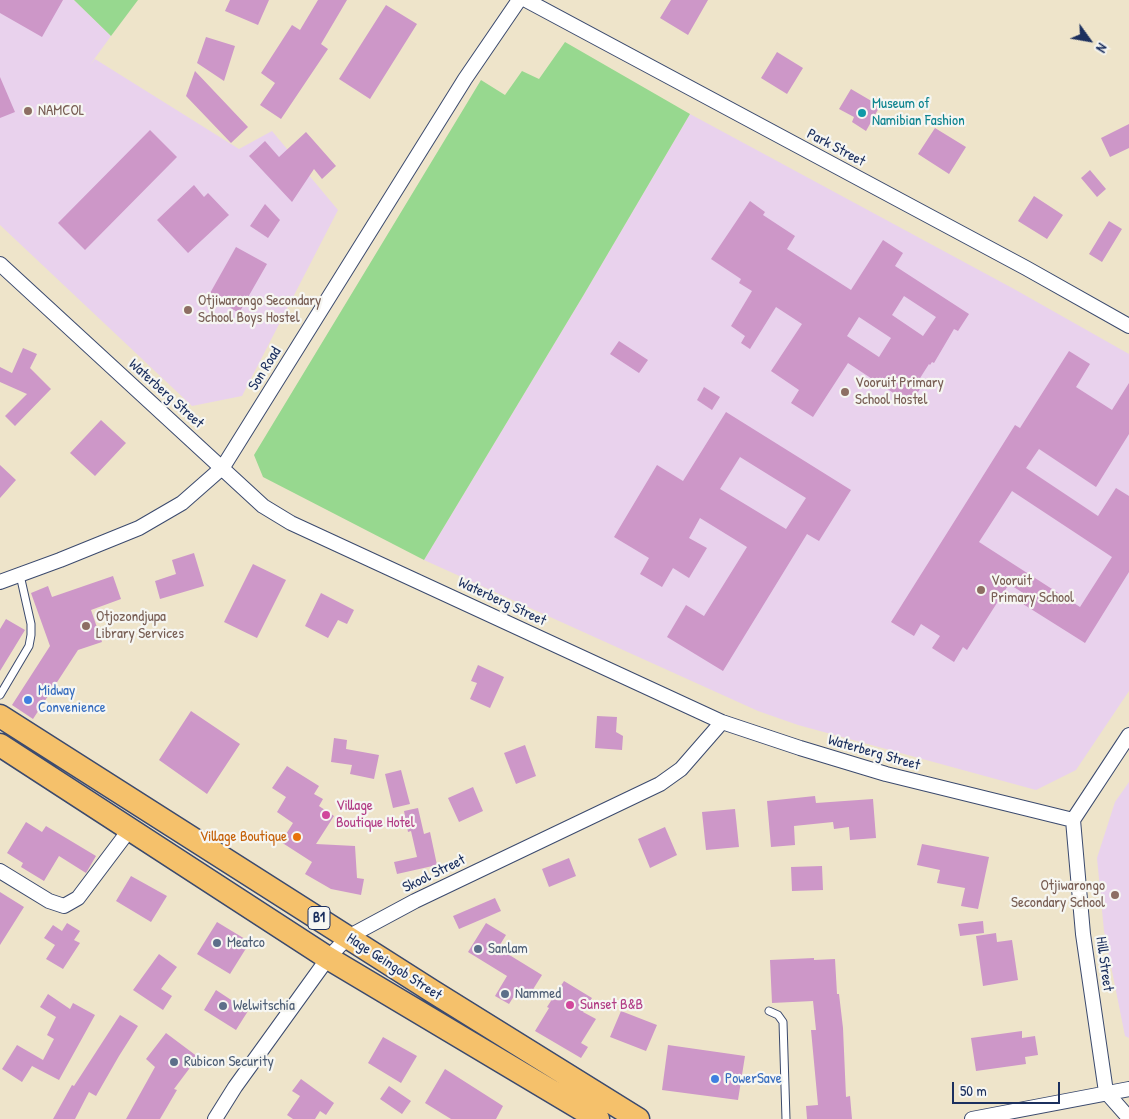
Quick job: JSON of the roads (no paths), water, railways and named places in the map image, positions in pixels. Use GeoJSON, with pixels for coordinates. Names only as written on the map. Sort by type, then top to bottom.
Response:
{"type":"FeatureCollection","features":[{"type":"Feature","properties":{"kind":"highway"},"geometry":{"type":"LineString","coordinates":[[0,744],[6,720]]}},
{"type":"Feature","properties":{"kind":"highway","name":"Hage Geingob Street"},"geometry":{"type":"LineString","coordinates":[[6,720],[432,991],[638,1119]]}},
{"type":"Feature","properties":{"kind":"highway","name":"Hage Geingob Street"},"geometry":{"type":"LineString","coordinates":[[0,744],[328,958],[598,1119]]}},
{"type":"Feature","properties":{"kind":"highway"},"geometry":{"type":"LineString","coordinates":[[419,1011],[432,991]]}},
{"type":"Feature","properties":{"kind":"street","name":"Son Road"},"geometry":{"type":"LineString","coordinates":[[0,582],[139,528],[182,503],[223,467],[465,78],[519,0]]}},
{"type":"Feature","properties":{"kind":"street","name":"Park Street"},"geometry":{"type":"LineString","coordinates":[[526,0],[1129,326]]}},
{"type":"Feature","properties":{"kind":"street","name":"Waterberg Street"},"geometry":{"type":"LineString","coordinates":[[0,264],[223,467],[263,506],[291,523],[722,722],[886,774],[1073,820]]}},
{"type":"Feature","properties":{"kind":"street","name":"Skool Street"},"geometry":{"type":"LineString","coordinates":[[215,1119],[235,1087],[328,958],[348,937],[415,901],[660,784],[681,769],[722,722]]}},
{"type":"Feature","properties":{"kind":"street"},"geometry":{"type":"LineString","coordinates":[[1073,820],[1129,735]]}},
{"type":"Feature","properties":{"kind":"street","name":"Hill Street"},"geometry":{"type":"LineString","coordinates":[[1073,820],[1083,934],[1106,1092]]}},
{"type":"Feature","properties":{"kind":"street"},"geometry":{"type":"LineString","coordinates":[[0,871],[49,901],[64,906],[78,898],[130,829]]}},
{"type":"Feature","properties":{"kind":"street"},"geometry":{"type":"LineString","coordinates":[[972,1119],[1129,1089]]}},
{"type":"Feature","properties":{"kind":"street"},"geometry":{"type":"LineString","coordinates":[[1106,1092],[1129,1118]]}},
{"type":"Feature","properties":{"kind":"lane"},"geometry":{"type":"LineString","coordinates":[[0,695],[28,646],[31,635],[20,575]]}},
{"type":"Feature","properties":{"kind":"lane"},"geometry":{"type":"LineString","coordinates":[[769,1011],[778,1015],[783,1022],[786,1119]]}},
{"type":"Feature","properties":{"kind":"place","name":"NAMCOL"},"geometry":{"type":"Point","coordinates":[28,111]}},
{"type":"Feature","properties":{"kind":"place","name":"Museum of Namibian Fashion"},"geometry":{"type":"Point","coordinates":[862,113]}},
{"type":"Feature","properties":{"kind":"place","name":"Otjiwarongo Secondary School Boys Hostel"},"geometry":{"type":"Point","coordinates":[188,310]}},
{"type":"Feature","properties":{"kind":"place","name":"Vooruit Primary School Hostel"},"geometry":{"type":"Point","coordinates":[845,392]}},
{"type":"Feature","properties":{"kind":"place","name":"Vooruit Primary School"},"geometry":{"type":"Point","coordinates":[981,590]}},
{"type":"Feature","properties":{"kind":"place","name":"Otjozondjupa Library Services"},"geometry":{"type":"Point","coordinates":[86,626]}},
{"type":"Feature","properties":{"kind":"place","name":"Midway Convenience"},"geometry":{"type":"Point","coordinates":[28,700]}},
{"type":"Feature","properties":{"kind":"place","name":"Village Boutique Hotel"},"geometry":{"type":"Point","coordinates":[326,815]}},
{"type":"Feature","properties":{"kind":"place","name":"Village Boutique"},"geometry":{"type":"Point","coordinates":[297,837]}},
{"type":"Feature","properties":{"kind":"place","name":"Otjiwarongo Secondary School"},"geometry":{"type":"Point","coordinates":[1115,895]}},
{"type":"Feature","properties":{"kind":"place","name":"Meatco"},"geometry":{"type":"Point","coordinates":[217,943]}},
{"type":"Feature","properties":{"kind":"place","name":"Sanlam"},"geometry":{"type":"Point","coordinates":[478,949]}},
{"type":"Feature","properties":{"kind":"place","name":"Nammed"},"geometry":{"type":"Point","coordinates":[505,994]}},
{"type":"Feature","properties":{"kind":"place","name":"Sunset B&B"},"geometry":{"type":"Point","coordinates":[570,1005]}},
{"type":"Feature","properties":{"kind":"place","name":"Welwitschia"},"geometry":{"type":"Point","coordinates":[223,1006]}},
{"type":"Feature","properties":{"kind":"place","name":"Rubicon Security"},"geometry":{"type":"Point","coordinates":[174,1062]}},
{"type":"Feature","properties":{"kind":"place","name":"PowerSave"},"geometry":{"type":"Point","coordinates":[715,1079]}}]}
